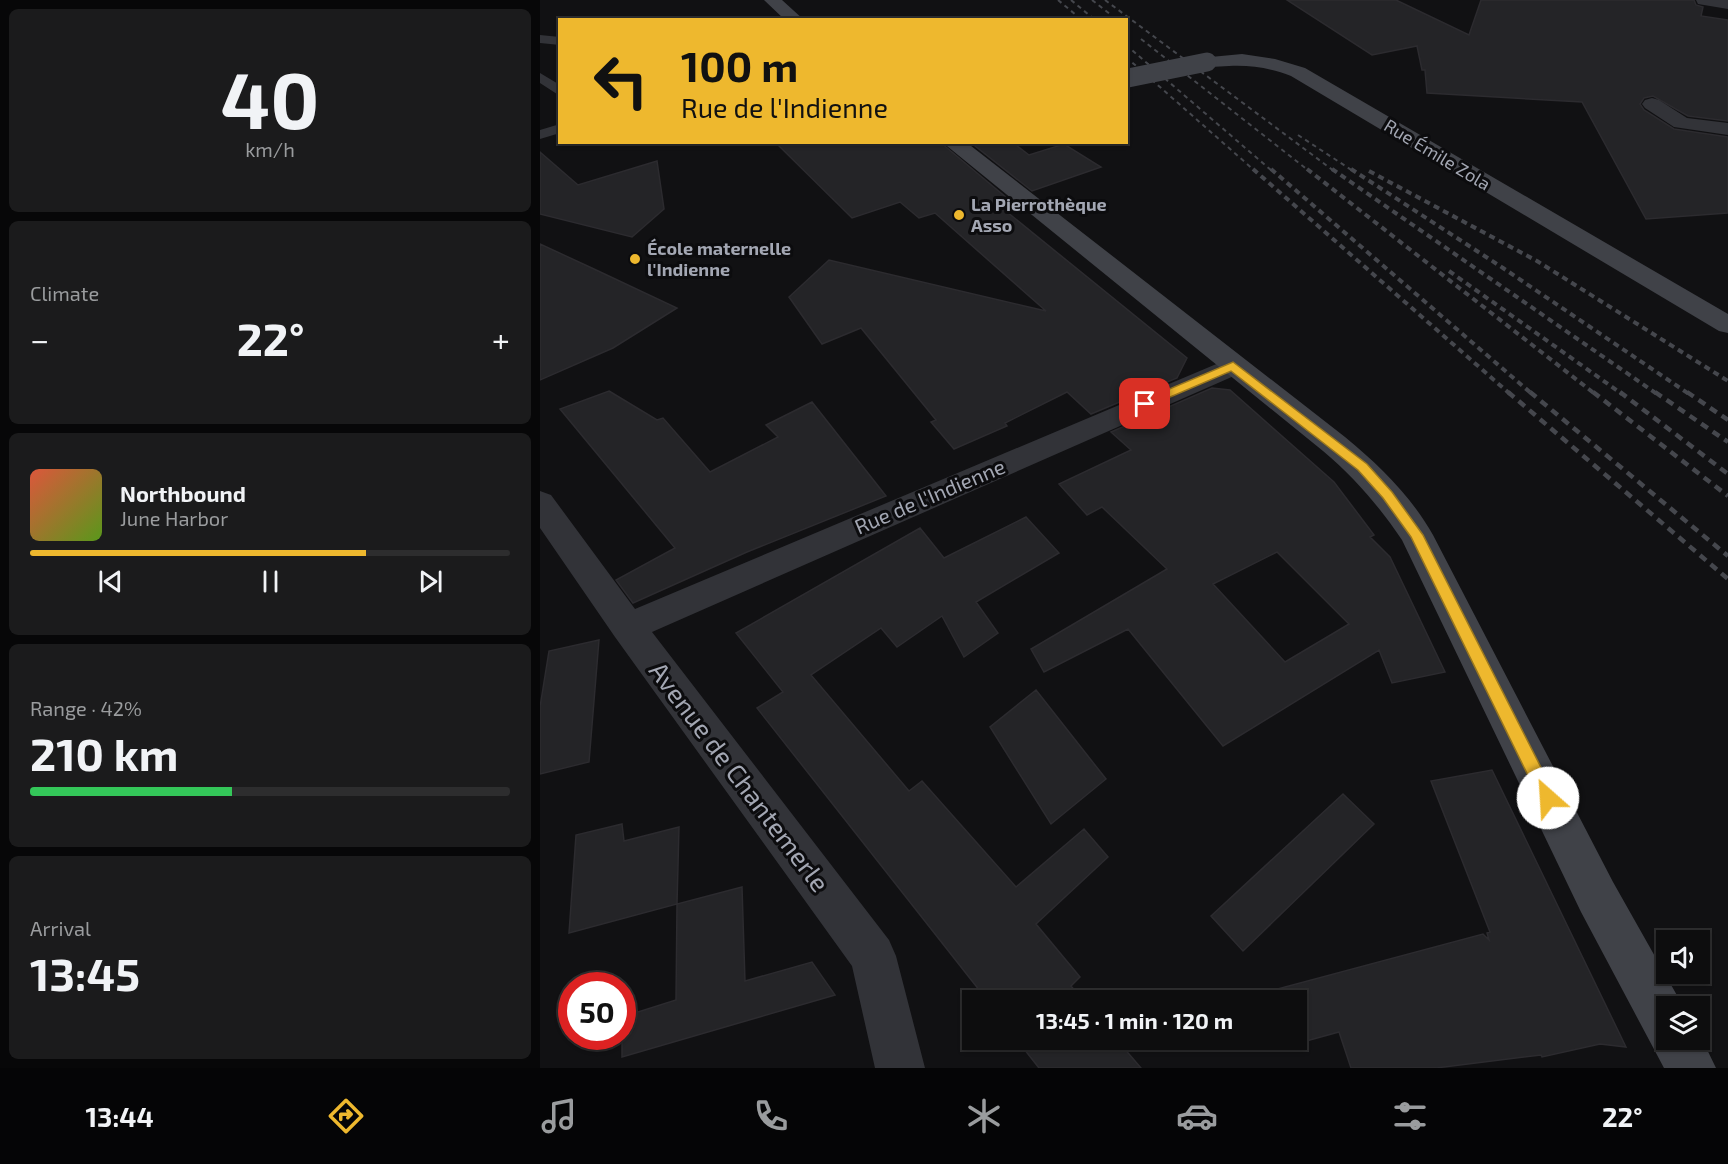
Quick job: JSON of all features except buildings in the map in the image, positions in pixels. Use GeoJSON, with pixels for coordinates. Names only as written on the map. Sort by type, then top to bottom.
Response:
{"type":"FeatureCollection","features":[{"type":"Feature","properties":{"kind":"main road"},"geometry":{"type":"LineString","coordinates":[[772,0],[794,18]]}},
{"type":"Feature","properties":{"kind":"main road","name":"Rue Émile Zola"},"geometry":{"type":"LineString","coordinates":[[1128,78],[1207,62],[1253,60],[1279,64],[1298,72],[1728,325]]}},
{"type":"Feature","properties":{"kind":"main road"},"geometry":{"type":"LineString","coordinates":[[955,144],[1362,467],[1388,495],[1416,535],[1598,897],[1656,1004]]}},
{"type":"Feature","properties":{"kind":"main road"},"geometry":{"type":"LineString","coordinates":[[1681,1050],[1691,1068]]}},
{"type":"Feature","properties":{"kind":"street"},"geometry":{"type":"LineString","coordinates":[[1704,0],[1728,4]]}},
{"type":"Feature","properties":{"kind":"street"},"geometry":{"type":"LineString","coordinates":[[1652,104],[1679,129],[1728,129]]}},
{"type":"Feature","properties":{"kind":"street","name":"Rue de l'Indienne"},"geometry":{"type":"LineString","coordinates":[[628,627],[1233,366]]}},
{"type":"Feature","properties":{"kind":"street","name":"Avenue de Chantemerle"},"geometry":{"type":"LineString","coordinates":[[540,503],[628,627],[873,956],[900,1068]]}},
{"type":"Feature","properties":{"kind":"street"},"geometry":{"type":"LineString","coordinates":[[900,1068],[925,1068]]}},
{"type":"Feature","properties":{"kind":"lane"},"geometry":{"type":"LineString","coordinates":[[540,39],[558,41]]}},
{"type":"Feature","properties":{"kind":"lane"},"geometry":{"type":"LineString","coordinates":[[540,77],[558,90]]}},
{"type":"Feature","properties":{"kind":"lane"},"geometry":{"type":"LineString","coordinates":[[540,135],[558,130]]}},
{"type":"Feature","properties":{"kind":"railway"},"geometry":{"type":"LineString","coordinates":[[1058,0],[1076,15]]}},
{"type":"Feature","properties":{"kind":"railway"},"geometry":{"type":"LineString","coordinates":[[1071,0],[1093,18]]}},
{"type":"Feature","properties":{"kind":"railway"},"geometry":{"type":"LineString","coordinates":[[1092,0],[1110,14]]}},
{"type":"Feature","properties":{"kind":"railway"},"geometry":{"type":"LineString","coordinates":[[1105,0],[1334,171]]}},
{"type":"Feature","properties":{"kind":"railway"},"geometry":{"type":"LineString","coordinates":[[1141,39],[1309,171]]}},
{"type":"Feature","properties":{"kind":"railway"},"geometry":{"type":"LineString","coordinates":[[1128,47],[1272,171]]}},
{"type":"Feature","properties":{"kind":"railway"},"geometry":{"type":"LineString","coordinates":[[1128,59],[1255,171]]}},
{"type":"Feature","properties":{"kind":"railway"},"geometry":{"type":"LineString","coordinates":[[1298,135],[1353,171]]}},
{"type":"Feature","properties":{"kind":"railway"},"geometry":{"type":"LineString","coordinates":[[1253,169],[1510,394]]}},
{"type":"Feature","properties":{"kind":"railway"},"geometry":{"type":"LineString","coordinates":[[1271,169],[1532,394]]}},
{"type":"Feature","properties":{"kind":"railway"},"geometry":{"type":"LineString","coordinates":[[1307,169],[1595,394]]}},
{"type":"Feature","properties":{"kind":"railway"},"geometry":{"type":"LineString","coordinates":[[1332,169],[1657,394]]}},
{"type":"Feature","properties":{"kind":"railway"},"geometry":{"type":"LineString","coordinates":[[1351,169],[1503,268],[1689,394]]}},
{"type":"Feature","properties":{"kind":"railway"},"geometry":{"type":"LineString","coordinates":[[1369,171],[1537,261],[1728,381]]}},
{"type":"Feature","properties":{"kind":"railway"},"geometry":{"type":"LineString","coordinates":[[1449,271],[1622,394]]}},
{"type":"Feature","properties":{"kind":"railway"},"geometry":{"type":"LineString","coordinates":[[1508,392],[1728,579]]}},
{"type":"Feature","properties":{"kind":"railway"},"geometry":{"type":"LineString","coordinates":[[1530,392],[1728,556]]}},
{"type":"Feature","properties":{"kind":"railway"},"geometry":{"type":"LineString","coordinates":[[1593,392],[1728,496]]}},
{"type":"Feature","properties":{"kind":"railway"},"geometry":{"type":"LineString","coordinates":[[1620,392],[1728,474]]}},
{"type":"Feature","properties":{"kind":"railway"},"geometry":{"type":"LineString","coordinates":[[1655,392],[1728,442]]}},
{"type":"Feature","properties":{"kind":"railway"},"geometry":{"type":"LineString","coordinates":[[1687,392],[1728,420]]}},
{"type":"Feature","properties":{"kind":"place","name":"La Pierrothèque Asso"},"geometry":{"type":"Point","coordinates":[959,215]}},
{"type":"Feature","properties":{"kind":"place","name":"École maternelle l'Indienne"},"geometry":{"type":"Point","coordinates":[635,259]}},
{"type":"Feature","properties":{"kind":"route"},"geometry":{"type":"LineString","coordinates":[[1145,404],[1233,366],[1362,467],[1388,495],[1416,535],[1548,798]]}}]}
